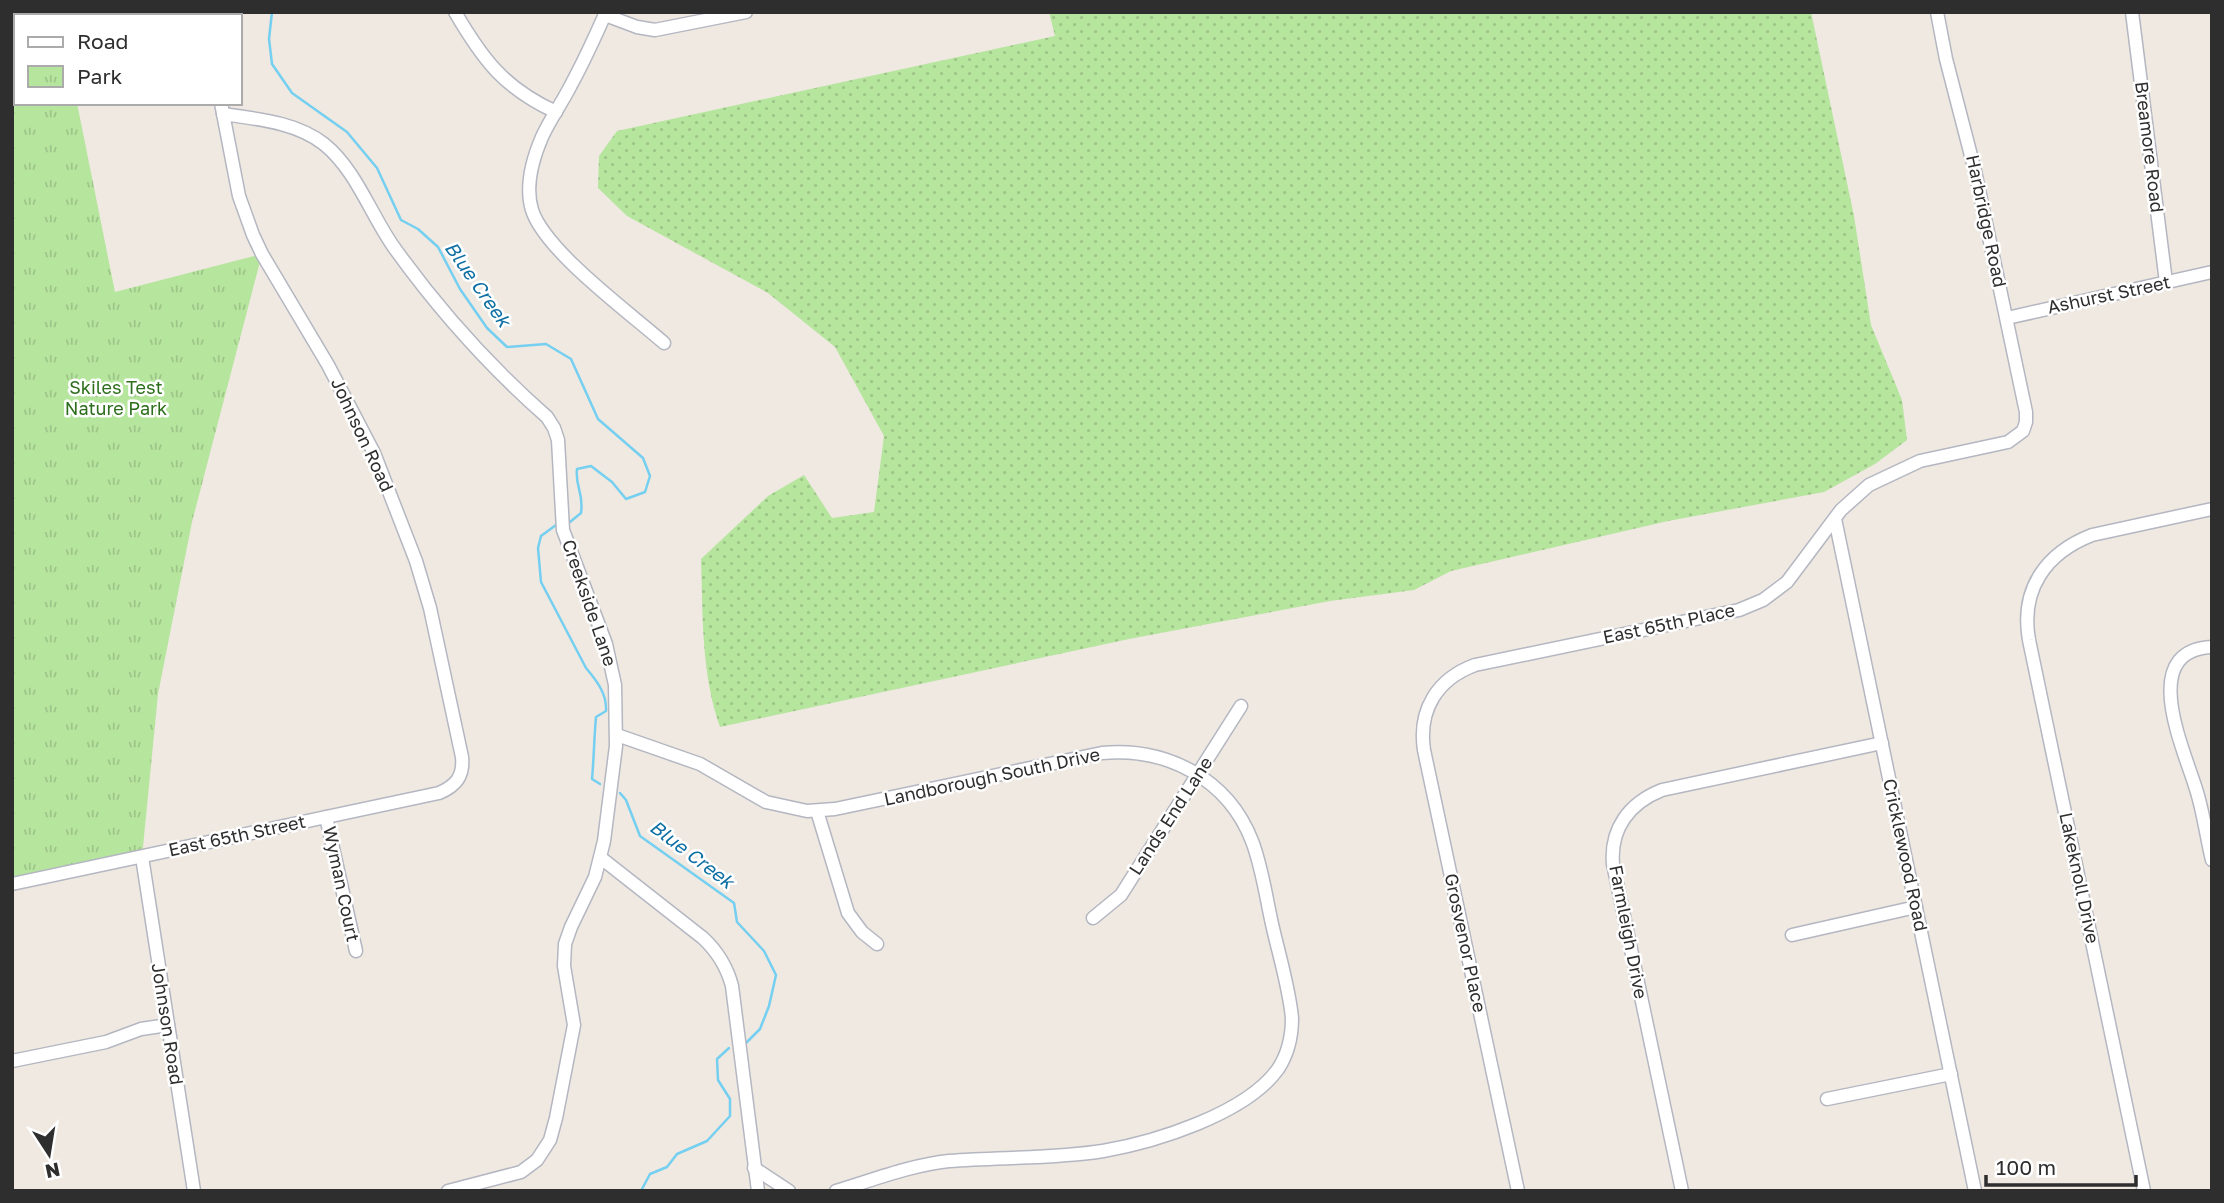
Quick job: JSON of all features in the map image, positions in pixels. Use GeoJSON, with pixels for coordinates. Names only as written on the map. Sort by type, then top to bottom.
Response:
{"type":"FeatureCollection","features":[{"type":"Feature","properties":{"kind":"street"},"geometry":{"type":"LineString","coordinates":[[455,12],[478,49],[506,82],[555,112]]}},
{"type":"Feature","properties":{"kind":"street"},"geometry":{"type":"LineString","coordinates":[[664,343],[567,258],[548,237],[535,216],[530,196],[533,165],[543,135],[581,66],[605,13],[637,27],[655,30],[746,12]]}},
{"type":"Feature","properties":{"kind":"street","name":"Harbridge Road"},"geometry":{"type":"LineString","coordinates":[[1937,12],[2007,318],[2026,412],[2023,431]]}},
{"type":"Feature","properties":{"kind":"street","name":"Breamore Road"},"geometry":{"type":"LineString","coordinates":[[2132,12],[2166,282]]}},
{"type":"Feature","properties":{"kind":"street","name":"Creekside Lane"},"geometry":{"type":"LineString","coordinates":[[222,108],[285,125],[310,135],[326,146],[345,166],[394,247],[461,333],[552,424],[558,444],[563,530],[608,653],[615,685],[617,736],[601,858],[565,944],[564,966],[574,1025],[550,1140],[537,1160],[521,1172],[448,1191]]}},
{"type":"Feature","properties":{"kind":"street","name":"Johnson Road"},"geometry":{"type":"LineString","coordinates":[[222,108],[239,196],[253,235],[328,365],[374,453],[416,561],[430,608],[462,757],[463,767],[458,782]]}},
{"type":"Feature","properties":{"kind":"street","name":"Ashurst Street"},"geometry":{"type":"LineString","coordinates":[[2007,318],[2212,272]]}},
{"type":"Feature","properties":{"kind":"street","name":"East 65th Place"},"geometry":{"type":"LineString","coordinates":[[1433,696],[1457,672],[1475,665],[1739,610],[1758,603],[1787,582],[1847,504],[1869,485],[1902,468],[1938,456],[2008,442],[2023,431]]}},
{"type":"Feature","properties":{"kind":"street","name":"Lakeknoll Drive"},"geometry":{"type":"LineString","coordinates":[[2144,1191],[2028,635],[2029,602],[2044,568],[2067,546],[2092,535],[2212,509]]}},
{"type":"Feature","properties":{"kind":"street","name":"Cricklewood Road"},"geometry":{"type":"LineString","coordinates":[[1835,519],[1975,1191]]}},
{"type":"Feature","properties":{"kind":"street"},"geometry":{"type":"LineString","coordinates":[[2212,647],[2198,648],[2178,662],[2170,690],[2178,741],[2196,787],[2212,860]]}},
{"type":"Feature","properties":{"kind":"street","name":"Grosvenor Place"},"geometry":{"type":"LineString","coordinates":[[1433,696],[1423,722],[1424,750],[1518,1191]]}},
{"type":"Feature","properties":{"kind":"street","name":"Lands End Lane"},"geometry":{"type":"LineString","coordinates":[[1093,918],[1121,895],[1241,706]]}},
{"type":"Feature","properties":{"kind":"street","name":"Landborough South Drive"},"geometry":{"type":"LineString","coordinates":[[617,736],[700,764],[766,802],[793,809],[817,811],[1102,753],[1152,756],[1199,774],[1227,798],[1247,830],[1255,851],[1291,1014],[1290,1042],[1281,1063],[1263,1086],[1195,1124],[1142,1143],[1088,1153],[936,1163],[836,1191]]}},
{"type":"Feature","properties":{"kind":"street","name":"Farmleigh Drive"},"geometry":{"type":"LineString","coordinates":[[1682,1191],[1613,864],[1613,846],[1618,828],[1634,806],[1649,795],[1662,790],[1882,743]]}},
{"type":"Feature","properties":{"kind":"street","name":"East 65th Street"},"geometry":{"type":"LineString","coordinates":[[12,884],[439,793],[458,782]]}},
{"type":"Feature","properties":{"kind":"street"},"geometry":{"type":"LineString","coordinates":[[817,811],[848,913],[862,932],[877,944]]}},
{"type":"Feature","properties":{"kind":"street","name":"Wyman Court"},"geometry":{"type":"LineString","coordinates":[[326,817],[356,951]]}},
{"type":"Feature","properties":{"kind":"street","name":"Johnson Road"},"geometry":{"type":"LineString","coordinates":[[142,857],[194,1191]]}},
{"type":"Feature","properties":{"kind":"street"},"geometry":{"type":"LineString","coordinates":[[601,858],[703,938],[724,964],[732,986],[758,1191]]}},
{"type":"Feature","properties":{"kind":"street"},"geometry":{"type":"LineString","coordinates":[[1792,935],[1916,907]]}},
{"type":"Feature","properties":{"kind":"street"},"geometry":{"type":"LineString","coordinates":[[12,1061],[106,1042],[141,1029],[167,1025]]}},
{"type":"Feature","properties":{"kind":"street"},"geometry":{"type":"LineString","coordinates":[[1827,1100],[1951,1074]]}},
{"type":"Feature","properties":{"kind":"street"},"geometry":{"type":"LineString","coordinates":[[754,1168],[789,1191]]}},
{"type":"Feature","properties":{"kind":"green space","name":"Skiles Test Nature Park"},"geometry":{"type":"Polygon","coordinates":[[[12,12],[59,12],[14,14],[14,105],[77,105],[115,292],[262,254],[192,522],[158,694],[142,857],[12,884],[12,12]]]}},
{"type":"Feature","properties":{"kind":"green space"},"geometry":{"type":"Polygon","coordinates":[[[1049,12],[1811,12],[1854,216],[1871,325],[1902,400],[1907,440],[1875,464],[1824,492],[1668,521],[1451,571],[1414,590],[1330,601],[1129,639],[720,727],[706,665],[701,559],[768,496],[804,475],[832,518],[874,512],[884,436],[835,347],[768,293],[627,216],[598,188],[599,156],[617,131],[1055,36],[1049,12]]]}},
{"type":"Feature","properties":{"kind":"waterway","name":"Blue Creek"},"geometry":{"type":"LineString","coordinates":[[272,12],[269,39],[272,64],[292,93],[347,132],[377,168],[401,220],[418,229],[438,247],[460,289],[487,328],[507,347],[546,344],[571,359],[598,419],[643,458],[650,476],[645,492],[626,499],[612,482],[591,466],[577,469],[581,513],[570,522]]}},
{"type":"Feature","properties":{"kind":"waterway","name":"Blue Creek"},"geometry":{"type":"LineString","coordinates":[[556,525],[541,536],[538,548],[541,582],[605,699],[606,711],[596,717],[592,779],[600,784]]}},
{"type":"Feature","properties":{"kind":"waterway","name":"Blue Creek"},"geometry":{"type":"LineString","coordinates":[[620,793],[626,800],[640,836],[734,903],[737,922],[764,951],[776,975],[760,1029],[746,1043]]}},
{"type":"Feature","properties":{"kind":"waterway","name":"Blue Creek"},"geometry":{"type":"LineString","coordinates":[[641,1191],[650,1174],[667,1167],[677,1154],[707,1141],[730,1116],[730,1099],[718,1080],[717,1059],[729,1048]]}}]}
